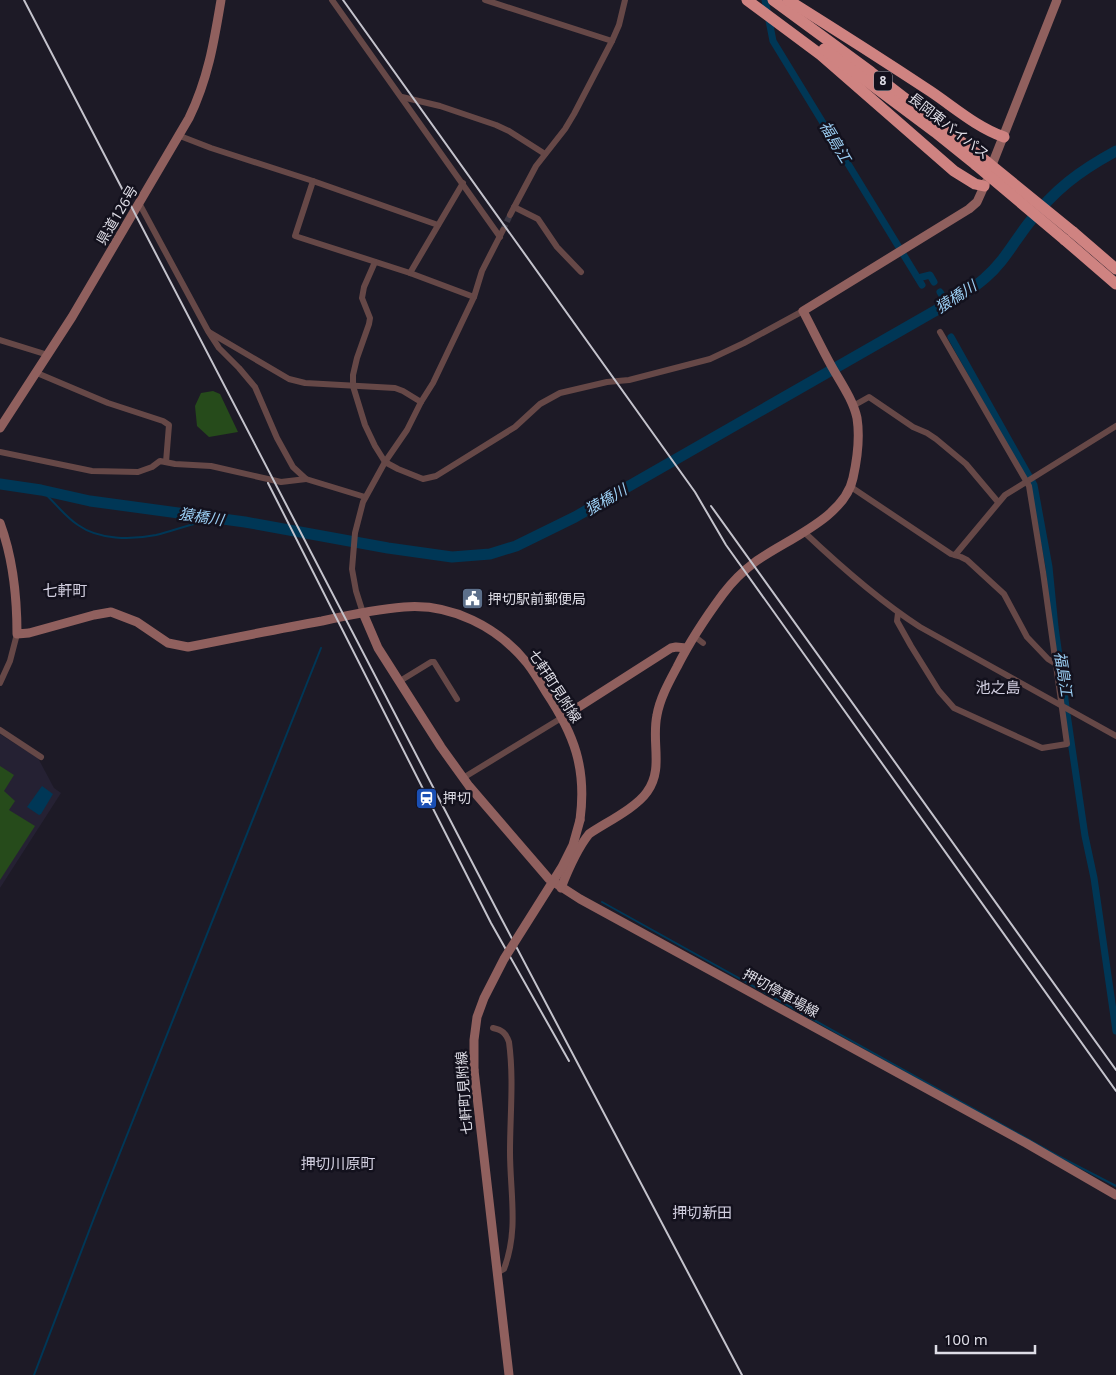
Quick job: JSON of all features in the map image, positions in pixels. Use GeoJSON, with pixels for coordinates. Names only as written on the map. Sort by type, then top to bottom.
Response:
{"type":"FeatureCollection","features":[{"type":"Feature","properties":{"kind":"highway"},"geometry":{"type":"LineString","coordinates":[[747,0],[786,25],[954,171],[975,184],[984,186]]}},
{"type":"Feature","properties":{"kind":"highway","name":"長岡東バイパス"},"geometry":{"type":"LineString","coordinates":[[756,0],[786,25],[978,161]]}},
{"type":"Feature","properties":{"kind":"highway","name":"長岡東バイパス"},"geometry":{"type":"LineString","coordinates":[[773,0],[786,4],[1069,236],[1116,269]]}},
{"type":"Feature","properties":{"kind":"highway"},"geometry":{"type":"LineString","coordinates":[[786,4],[868,50],[988,132],[1004,137]]}},
{"type":"Feature","properties":{"kind":"highway","name":"長岡東バイパス"},"geometry":{"type":"LineString","coordinates":[[1069,236],[1116,284]]}},
{"type":"Feature","properties":{"kind":"main road","name":"県道126号"},"geometry":{"type":"LineString","coordinates":[[0,428],[37,373],[180,136],[199,99],[206,77],[221,0]]}},
{"type":"Feature","properties":{"kind":"main road"},"geometry":{"type":"LineString","coordinates":[[562,888],[565,876],[589,834],[642,798],[650,788],[656,775],[656,717],[669,683],[686,648],[724,593],[756,561],[804,532],[833,511],[851,487],[858,435],[857,418],[847,394],[803,310],[969,209],[977,202],[1057,0]]}},
{"type":"Feature","properties":{"kind":"main road"},"geometry":{"type":"LineString","coordinates":[[0,523],[8,550],[17,603],[17,634]]}},
{"type":"Feature","properties":{"kind":"main road","name":"七軒町見附線"},"geometry":{"type":"LineString","coordinates":[[17,634],[30,633],[111,612],[136,622],[168,643],[188,647],[363,613],[406,607],[434,608],[460,615],[484,626],[504,640],[528,664],[563,718],[574,746],[581,776],[582,791],[580,820],[573,845],[562,867],[504,959],[484,998],[477,1017],[474,1040],[474,1070],[510,1375]]}},
{"type":"Feature","properties":{"kind":"main road","name":"押切停車場線"},"geometry":{"type":"LineString","coordinates":[[363,613],[378,648],[463,778],[549,879],[562,888],[1026,1143],[1116,1195]]}},
{"type":"Feature","properties":{"kind":"main road"},"geometry":{"type":"LineString","coordinates":[[563,718],[671,648],[686,648]]}},
{"type":"Feature","properties":{"kind":"street"},"geometry":{"type":"LineString","coordinates":[[332,0],[361,43],[502,234],[482,271],[474,297],[433,383],[407,430],[385,462],[365,497],[355,533],[352,569],[363,613]]}},
{"type":"Feature","properties":{"kind":"street"},"geometry":{"type":"LineString","coordinates":[[485,0],[612,41]]}},
{"type":"Feature","properties":{"kind":"street"},"geometry":{"type":"LineString","coordinates":[[510,215],[527,180],[574,114],[612,41],[619,25],[625,0]]}},
{"type":"Feature","properties":{"kind":"street"},"geometry":{"type":"LineString","coordinates":[[402,97],[440,106],[509,130],[545,154]]}},
{"type":"Feature","properties":{"kind":"street"},"geometry":{"type":"LineString","coordinates":[[180,136],[438,224]]}},
{"type":"Feature","properties":{"kind":"street"},"geometry":{"type":"LineString","coordinates":[[313,181],[295,236],[410,273],[474,297]]}},
{"type":"Feature","properties":{"kind":"street"},"geometry":{"type":"LineString","coordinates":[[410,273],[463,183]]}},
{"type":"Feature","properties":{"kind":"street"},"geometry":{"type":"LineString","coordinates":[[140,203],[208,331],[219,348],[255,387],[293,467],[306,479]]}},
{"type":"Feature","properties":{"kind":"street"},"geometry":{"type":"LineString","coordinates":[[514,207],[538,219],[557,247],[581,272]]}},
{"type":"Feature","properties":{"kind":"street"},"geometry":{"type":"LineString","coordinates":[[375,262],[364,287],[362,298],[370,318],[370,324],[357,358],[353,375],[353,386],[365,425],[374,446],[385,462],[423,478],[436,476],[515,427],[540,404],[560,393],[608,382],[629,380],[710,359],[744,343],[803,310]]}},
{"type":"Feature","properties":{"kind":"street"},"geometry":{"type":"LineString","coordinates":[[208,331],[289,379],[305,383],[395,388],[421,402]]}},
{"type":"Feature","properties":{"kind":"street"},"geometry":{"type":"LineString","coordinates":[[898,613],[897,621],[911,646],[938,691],[954,708],[1042,748],[1067,744],[1042,563],[1027,481],[940,332]]}},
{"type":"Feature","properties":{"kind":"street"},"geometry":{"type":"LineString","coordinates":[[0,340],[48,355]]}},
{"type":"Feature","properties":{"kind":"street"},"geometry":{"type":"LineString","coordinates":[[37,373],[108,403],[163,421],[169,425],[166,462]]}},
{"type":"Feature","properties":{"kind":"street"},"geometry":{"type":"LineString","coordinates":[[853,406],[869,397],[913,427],[927,433],[966,464],[998,502]]}},
{"type":"Feature","properties":{"kind":"street"},"geometry":{"type":"LineString","coordinates":[[955,555],[998,502],[1012,490],[1116,426]]}},
{"type":"Feature","properties":{"kind":"street"},"geometry":{"type":"LineString","coordinates":[[0,452],[92,471],[138,472],[152,467],[160,460],[175,464],[211,466],[281,482],[306,479],[365,497]]}},
{"type":"Feature","properties":{"kind":"street"},"geometry":{"type":"LineString","coordinates":[[851,487],[951,554],[967,560],[1004,594],[1027,637],[1056,664]]}},
{"type":"Feature","properties":{"kind":"street"},"geometry":{"type":"LineString","coordinates":[[804,532],[898,613],[1116,736]]}},
{"type":"Feature","properties":{"kind":"street"},"geometry":{"type":"LineString","coordinates":[[0,683],[10,661],[17,634]]}},
{"type":"Feature","properties":{"kind":"street"},"geometry":{"type":"LineString","coordinates":[[694,636],[703,643]]}},
{"type":"Feature","properties":{"kind":"street"},"geometry":{"type":"LineString","coordinates":[[400,681],[434,662],[457,699]]}},
{"type":"Feature","properties":{"kind":"street"},"geometry":{"type":"LineString","coordinates":[[463,778],[563,718]]}},
{"type":"Feature","properties":{"kind":"street"},"geometry":{"type":"LineString","coordinates":[[0,730],[41,757]]}},
{"type":"Feature","properties":{"kind":"street"},"geometry":{"type":"LineString","coordinates":[[493,1028],[501,1030],[507,1036],[509,1042],[512,1084],[510,1155],[514,1201],[508,1257],[504,1269],[497,1273]]}},
{"type":"Feature","properties":{"kind":"shaded area"},"geometry":{"type":"Polygon","coordinates":[[[0,734],[38,758],[54,788],[61,793],[0,888],[0,734]]]}},
{"type":"Feature","properties":{"kind":"green space"},"geometry":{"type":"Polygon","coordinates":[[[213,391],[220,394],[238,432],[209,437],[197,426],[195,406],[201,393],[213,391]]]}},
{"type":"Feature","properties":{"kind":"green space"},"geometry":{"type":"Polygon","coordinates":[[[0,766],[14,775],[4,791],[15,801],[9,810],[35,826],[0,880],[0,766]]]}},
{"type":"Feature","properties":{"kind":"water"},"geometry":{"type":"Polygon","coordinates":[[[42,786],[53,794],[39,815],[27,807],[42,786]]]}},
{"type":"Feature","properties":{"kind":"waterway","name":"福島江"},"geometry":{"type":"LineString","coordinates":[[765,0],[773,41],[922,285]]}},
{"type":"Feature","properties":{"kind":"waterway","name":"猿橋川"},"geometry":{"type":"LineString","coordinates":[[0,484],[41,490],[90,501],[245,522],[388,548],[452,557],[490,554],[516,546],[575,517],[967,292],[981,282],[997,266],[1028,224],[1058,191],[1090,166],[1116,151]]}},
{"type":"Feature","properties":{"kind":"waterway","name":"福島江"},"geometry":{"type":"LineString","coordinates":[[918,278],[930,275],[934,282]]}},
{"type":"Feature","properties":{"kind":"waterway","name":"福島江"},"geometry":{"type":"LineString","coordinates":[[940,292],[947,304]]}},
{"type":"Feature","properties":{"kind":"waterway","name":"福島江"},"geometry":{"type":"LineString","coordinates":[[951,337],[1034,485],[1049,567],[1067,714],[1085,836],[1094,878],[1116,1031]]}},
{"type":"Feature","properties":{"kind":"waterway"},"geometry":{"type":"LineString","coordinates":[[41,490],[78,525],[96,534],[115,538],[146,537],[200,522],[228,520]]}},
{"type":"Feature","properties":{"kind":"waterway"},"geometry":{"type":"LineString","coordinates":[[34,1375],[94,1218],[321,648]]}},
{"type":"Feature","properties":{"kind":"waterway"},"geometry":{"type":"LineString","coordinates":[[602,902],[1060,1157],[1116,1186]]}},
{"type":"Feature","properties":{"kind":"tunnel"},"geometry":{"type":"LineString","coordinates":[[503,230],[510,215]]}},
{"type":"Feature","properties":{"kind":"railway"},"geometry":{"type":"LineString","coordinates":[[24,0],[500,916],[742,1375]]}},
{"type":"Feature","properties":{"kind":"railway"},"geometry":{"type":"LineString","coordinates":[[343,0],[695,492],[726,545],[1116,1091]]}},
{"type":"Feature","properties":{"kind":"railway"},"geometry":{"type":"LineString","coordinates":[[268,483],[491,923],[569,1061]]}},
{"type":"Feature","properties":{"kind":"railway"},"geometry":{"type":"LineString","coordinates":[[711,506],[1116,1070]]}},
{"type":"Feature","properties":{"kind":"place","name":"押切駅前郵便局"},"geometry":{"type":"Point","coordinates":[472,599]}},
{"type":"Feature","properties":{"kind":"place","name":"押切"},"geometry":{"type":"Point","coordinates":[427,798]}},
{"type":"Feature","properties":{"kind":"district","name":"七軒町"},"geometry":{"type":"Point","coordinates":[65,591]}},
{"type":"Feature","properties":{"kind":"district","name":"池之島"},"geometry":{"type":"Point","coordinates":[998,688]}},
{"type":"Feature","properties":{"kind":"district","name":"押切川原町"},"geometry":{"type":"Point","coordinates":[338,1164]}},
{"type":"Feature","properties":{"kind":"district","name":"押切新田"},"geometry":{"type":"Point","coordinates":[702,1213]}}]}
